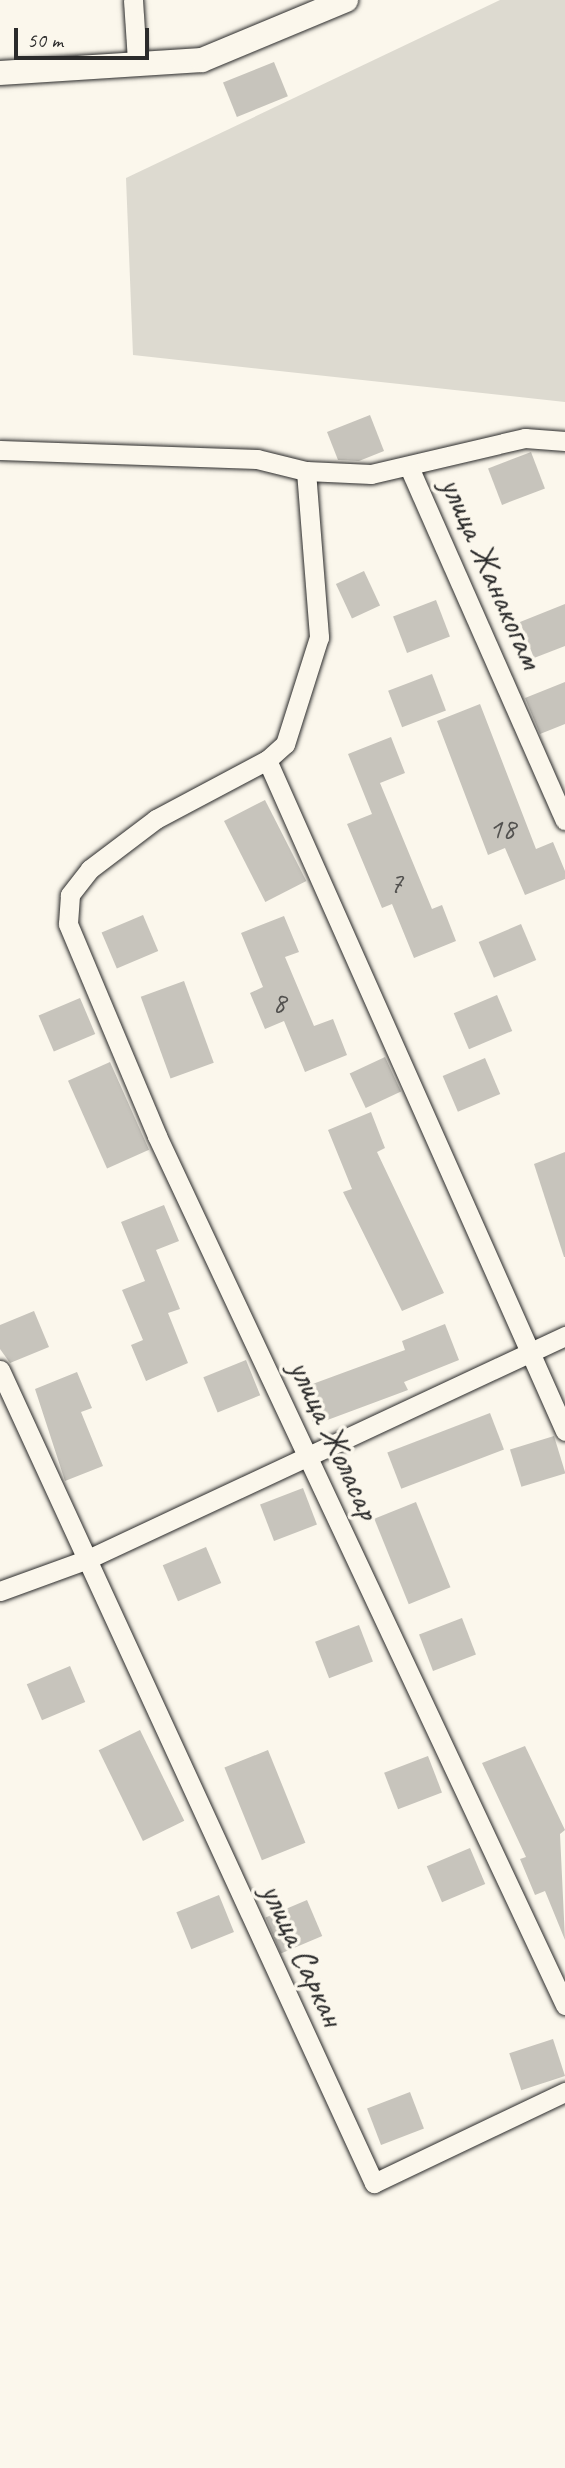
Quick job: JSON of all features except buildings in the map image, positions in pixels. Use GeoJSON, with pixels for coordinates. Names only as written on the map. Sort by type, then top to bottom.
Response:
{"type":"FeatureCollection","features":[{"type":"Feature","properties":{"kind":"street"},"geometry":{"type":"LineString","coordinates":[[133,0],[137,61]]}},
{"type":"Feature","properties":{"kind":"street"},"geometry":{"type":"LineString","coordinates":[[0,73],[137,61],[202,60],[346,0]]}},
{"type":"Feature","properties":{"kind":"street"},"geometry":{"type":"LineString","coordinates":[[0,450],[257,459],[306,471],[371,474],[525,438],[565,441]]}},
{"type":"Feature","properties":{"kind":"street","name":"улица Жанакогам"},"geometry":{"type":"LineString","coordinates":[[409,467],[565,820]]}},
{"type":"Feature","properties":{"kind":"street"},"geometry":{"type":"LineString","coordinates":[[306,471],[319,636],[305,696],[285,744],[267,760],[565,1431]]}},
{"type":"Feature","properties":{"kind":"street","name":"улица Жоласар"},"geometry":{"type":"LineString","coordinates":[[267,760],[156,819],[90,869],[71,895],[68,924],[99,1003],[306,1454],[565,2005]]}},
{"type":"Feature","properties":{"kind":"street"},"geometry":{"type":"LineString","coordinates":[[0,1591],[88,1559],[306,1454],[565,1336]]}},
{"type":"Feature","properties":{"kind":"street"},"geometry":{"type":"LineString","coordinates":[[0,1370],[88,1559]]}},
{"type":"Feature","properties":{"kind":"street","name":"улица Саркан"},"geometry":{"type":"LineString","coordinates":[[88,1559],[374,2183],[565,2092]]}},
{"type":"Feature","properties":{"kind":"shaded area"},"geometry":{"type":"Polygon","coordinates":[[[500,0],[565,0],[565,402],[133,355],[126,178],[500,0]]]}}]}
